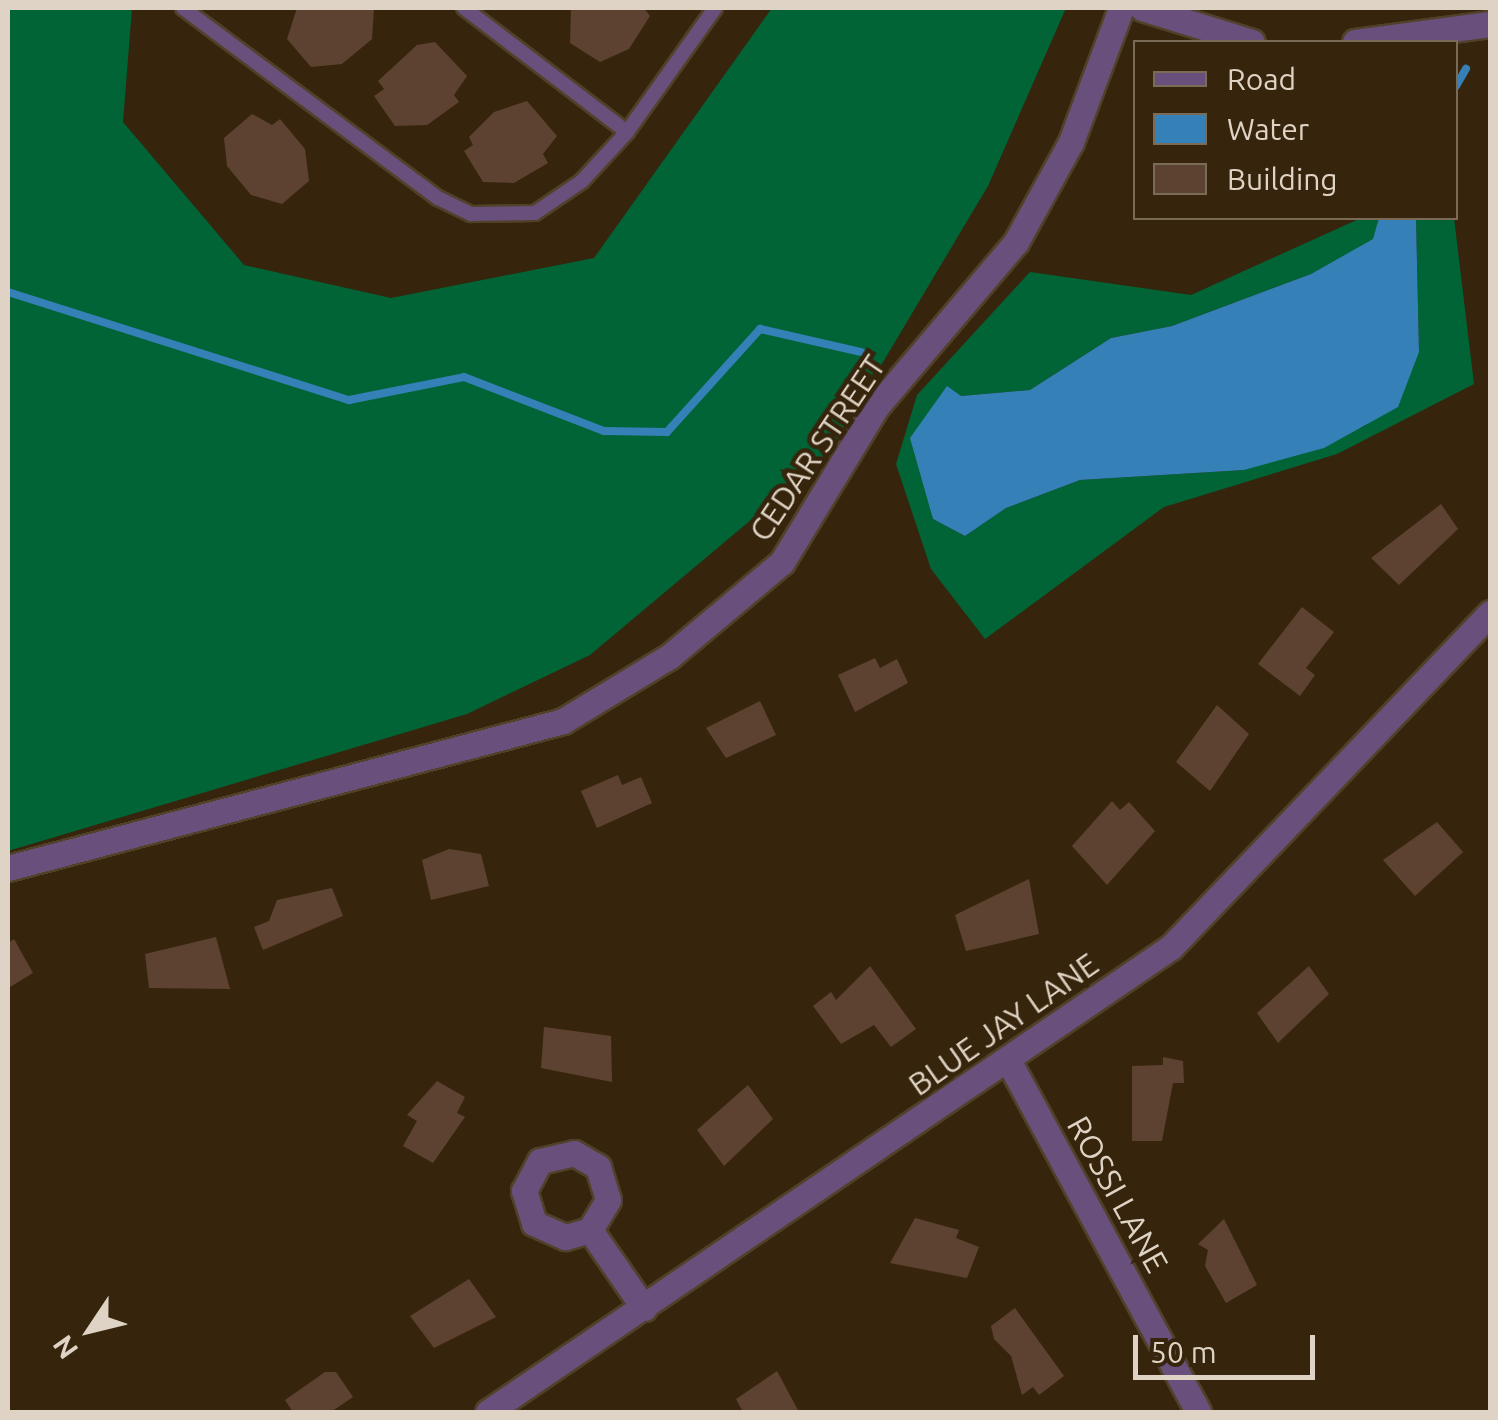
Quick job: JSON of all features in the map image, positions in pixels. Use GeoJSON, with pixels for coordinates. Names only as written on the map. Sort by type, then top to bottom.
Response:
{"type":"FeatureCollection","features":[{"type":"Feature","properties":{"kind":"street","name":"CEDAR STREET"},"geometry":{"type":"LineString","coordinates":[[8,868],[563,722],[670,656],[782,562],[877,406],[1016,242],[1071,142],[1121,8]]}},
{"type":"Feature","properties":{"kind":"street"},"geometry":{"type":"LineString","coordinates":[[1142,8],[1246,40]]}},
{"type":"Feature","properties":{"kind":"street"},"geometry":{"type":"LineString","coordinates":[[1370,40],[1490,24]]}},
{"type":"Feature","properties":{"kind":"street","name":"BLUE JAY LANE"},"geometry":{"type":"LineString","coordinates":[[488,1412],[1171,947],[1490,613]]}},
{"type":"Feature","properties":{"kind":"street","name":"ROSSI LANE"},"geometry":{"type":"LineString","coordinates":[[1008,1060],[1198,1412]]}},
{"type":"Feature","properties":{"kind":"street"},"geometry":{"type":"LineString","coordinates":[[590,1230],[644,1308]]}},
{"type":"Feature","properties":{"kind":"lane"},"geometry":{"type":"LineString","coordinates":[[183,8],[380,160],[471,214],[535,213],[582,182],[627,132],[715,8]]}},
{"type":"Feature","properties":{"kind":"lane"},"geometry":{"type":"LineString","coordinates":[[464,8],[627,132]]}},
{"type":"Feature","properties":{"kind":"green space"},"geometry":{"type":"Polygon","coordinates":[[[8,8],[132,8],[123,122],[244,265],[391,298],[594,258],[772,8],[1066,8],[988,186],[827,456],[590,655],[467,714],[8,851],[8,8]]]}},
{"type":"Feature","properties":{"kind":"green space"},"geometry":{"type":"Polygon","coordinates":[[[1357,220],[1379,220],[1374,239],[1311,274],[1172,326],[1111,338],[1030,390],[961,396],[917,447],[933,519],[965,536],[1006,508],[1080,480],[1244,470],[1365,426],[1419,352],[1416,220],[1454,220],[1474,384],[1337,454],[1164,507],[985,639],[931,569],[896,464],[917,395],[1030,272],[1191,295],[1357,220]]]}},
{"type":"Feature","properties":{"kind":"water"},"geometry":{"type":"Polygon","coordinates":[[[1378,220],[1416,220],[1419,352],[1398,407],[1324,448],[1244,470],[1080,480],[1006,508],[965,536],[933,519],[910,438],[947,386],[961,396],[1030,390],[1111,338],[1172,326],[1311,274],[1373,239],[1378,220]]]}},
{"type":"Feature","properties":{"kind":"building"},"geometry":{"type":"Polygon","coordinates":[[[297,8],[374,8],[372,39],[342,64],[311,67],[287,39],[297,8]]]}},
{"type":"Feature","properties":{"kind":"building"},"geometry":{"type":"Polygon","coordinates":[[[571,8],[644,8],[650,16],[629,49],[600,62],[570,43],[571,8]]]}},
{"type":"Feature","properties":{"kind":"building"},"geometry":{"type":"Polygon","coordinates":[[[435,42],[467,76],[454,95],[459,102],[427,125],[395,126],[374,96],[384,89],[378,81],[417,45],[435,42]]]}},
{"type":"Feature","properties":{"kind":"building"},"geometry":{"type":"Polygon","coordinates":[[[527,101],[557,136],[543,154],[548,163],[514,183],[483,182],[464,151],[473,145],[469,137],[494,112],[527,101]]]}},
{"type":"Feature","properties":{"kind":"building"},"geometry":{"type":"Polygon","coordinates":[[[252,114],[272,125],[280,119],[305,149],[309,181],[282,204],[251,195],[227,166],[224,138],[252,114]]]}},
{"type":"Feature","properties":{"kind":"building"},"geometry":{"type":"Polygon","coordinates":[[[1441,504],[1458,529],[1399,585],[1371,558],[1441,504]]]}},
{"type":"Feature","properties":{"kind":"building"},"geometry":{"type":"Polygon","coordinates":[[[1302,607],[1334,632],[1306,668],[1315,675],[1300,696],[1258,664],[1302,607]]]}},
{"type":"Feature","properties":{"kind":"building"},"geometry":{"type":"Polygon","coordinates":[[[875,658],[880,668],[897,659],[908,683],[855,712],[838,675],[875,658]]]}},
{"type":"Feature","properties":{"kind":"building"},"geometry":{"type":"Polygon","coordinates":[[[760,701],[776,735],[726,758],[706,728],[760,701]]]}},
{"type":"Feature","properties":{"kind":"building"},"geometry":{"type":"Polygon","coordinates":[[[1217,705],[1249,734],[1210,791],[1176,762],[1217,705]]]}},
{"type":"Feature","properties":{"kind":"building"},"geometry":{"type":"Polygon","coordinates":[[[618,775],[622,785],[641,777],[652,803],[597,828],[581,791],[618,775]]]}},
{"type":"Feature","properties":{"kind":"building"},"geometry":{"type":"Polygon","coordinates":[[[1112,801],[1120,810],[1129,802],[1155,831],[1107,885],[1072,846],[1112,801]]]}},
{"type":"Feature","properties":{"kind":"building"},"geometry":{"type":"Polygon","coordinates":[[[1437,822],[1463,852],[1415,896],[1383,860],[1437,822]]]}},
{"type":"Feature","properties":{"kind":"building"},"geometry":{"type":"Polygon","coordinates":[[[449,849],[481,854],[489,886],[431,900],[422,860],[449,849]]]}},
{"type":"Feature","properties":{"kind":"building"},"geometry":{"type":"Polygon","coordinates":[[[1029,879],[1039,934],[966,951],[955,915],[1029,879]]]}},
{"type":"Feature","properties":{"kind":"building"},"geometry":{"type":"Polygon","coordinates":[[[332,888],[343,916],[263,950],[254,927],[269,921],[277,900],[332,888]]]}},
{"type":"Feature","properties":{"kind":"building"},"geometry":{"type":"Polygon","coordinates":[[[216,937],[230,989],[149,988],[145,954],[216,937]]]}},
{"type":"Feature","properties":{"kind":"building"},"geometry":{"type":"Polygon","coordinates":[[[14,939],[33,973],[10,987],[8,943],[14,939]]]}},
{"type":"Feature","properties":{"kind":"building"},"geometry":{"type":"Polygon","coordinates":[[[870,966],[916,1029],[891,1047],[874,1025],[841,1044],[813,1006],[831,992],[836,1000],[870,966]]]}},
{"type":"Feature","properties":{"kind":"building"},"geometry":{"type":"Polygon","coordinates":[[[1309,966],[1329,994],[1278,1043],[1257,1013],[1309,966]]]}},
{"type":"Feature","properties":{"kind":"building"},"geometry":{"type":"Polygon","coordinates":[[[544,1027],[611,1036],[612,1082],[541,1068],[544,1027]]]}},
{"type":"Feature","properties":{"kind":"building"},"geometry":{"type":"Polygon","coordinates":[[[1163,1057],[1183,1061],[1184,1083],[1173,1083],[1162,1141],[1132,1141],[1132,1066],[1163,1065],[1163,1057]]]}},
{"type":"Feature","properties":{"kind":"building"},"geometry":{"type":"Polygon","coordinates":[[[437,1081],[465,1097],[457,1113],[465,1117],[433,1163],[403,1146],[417,1121],[407,1115],[437,1081]]]}},
{"type":"Feature","properties":{"kind":"building"},"geometry":{"type":"Polygon","coordinates":[[[748,1085],[773,1119],[724,1166],[697,1130],[748,1085]]]}},
{"type":"Feature","properties":{"kind":"building"},"geometry":{"type":"Polygon","coordinates":[[[915,1218],[959,1230],[956,1238],[979,1247],[967,1278],[890,1263],[915,1218]]]}},
{"type":"Feature","properties":{"kind":"building"},"geometry":{"type":"Polygon","coordinates":[[[1224,1219],[1257,1285],[1226,1303],[1205,1266],[1208,1250],[1198,1244],[1224,1219]]]}},
{"type":"Feature","properties":{"kind":"building"},"geometry":{"type":"Polygon","coordinates":[[[469,1279],[496,1317],[434,1348],[410,1316],[469,1279]]]}},
{"type":"Feature","properties":{"kind":"building"},"geometry":{"type":"Polygon","coordinates":[[[1015,1308],[1064,1376],[1039,1395],[1033,1387],[1022,1395],[1011,1356],[994,1339],[991,1326],[1015,1308]]]}},
{"type":"Feature","properties":{"kind":"building"},"geometry":{"type":"Polygon","coordinates":[[[777,1371],[799,1412],[743,1412],[736,1399],[777,1371]]]}},
{"type":"Feature","properties":{"kind":"building"},"geometry":{"type":"Polygon","coordinates":[[[325,1372],[336,1372],[353,1397],[331,1412],[293,1412],[285,1400],[325,1372]]]}},
{"type":"Feature","properties":{"kind":"waterway"},"geometry":{"type":"LineString","coordinates":[[1458,83],[1466,69]]}},
{"type":"Feature","properties":{"kind":"waterway"},"geometry":{"type":"LineString","coordinates":[[8,292],[349,400],[464,377],[604,431],[667,432],[760,329],[861,352]]}}]}
